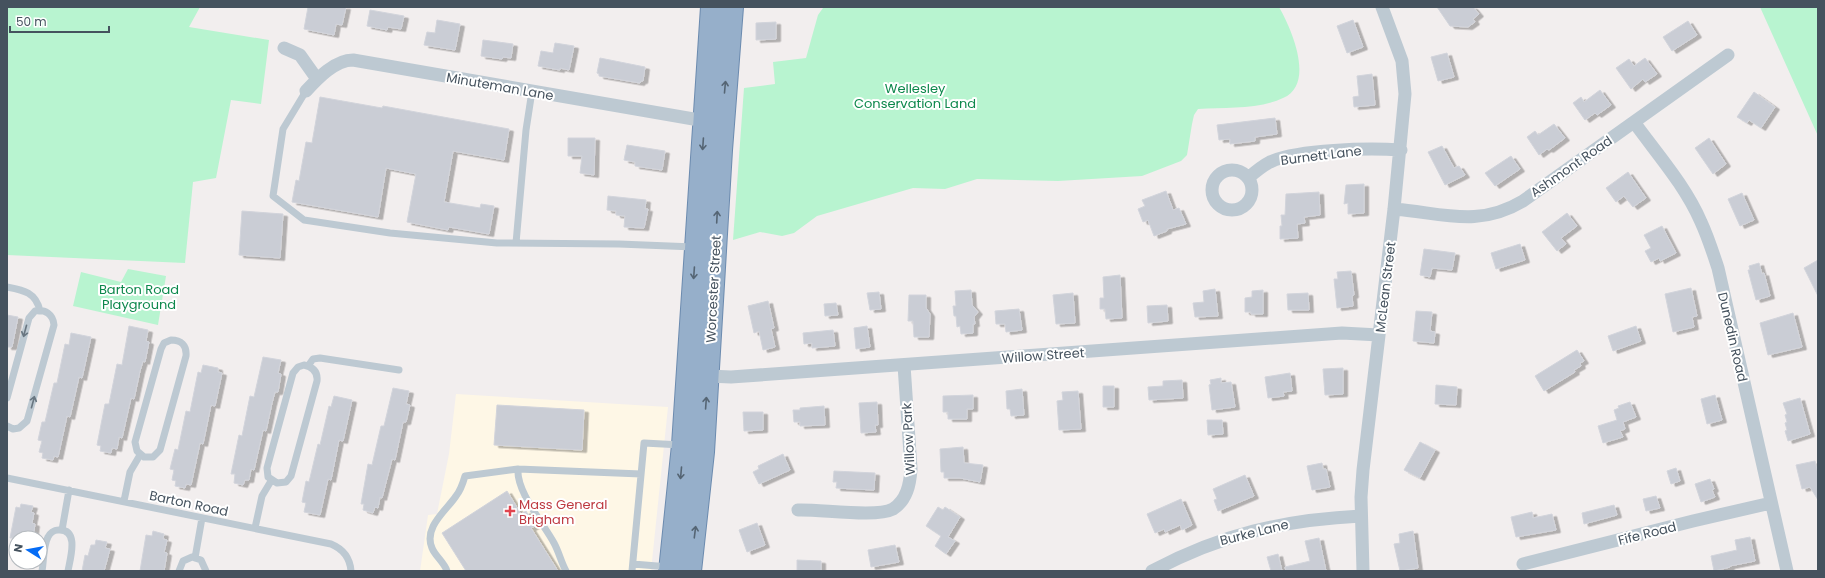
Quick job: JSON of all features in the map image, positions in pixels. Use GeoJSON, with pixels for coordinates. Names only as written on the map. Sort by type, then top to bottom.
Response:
{"type":"FeatureCollection","features":[{"type":"Feature","properties":{"kind":"highway","name":"Worcester Street"},"geometry":{"type":"LineString","coordinates":[[677,570],[683,445],[712,7]]}},
{"type":"Feature","properties":{"kind":"highway","name":"Worcester Street"},"geometry":{"type":"LineString","coordinates":[[677,570],[701,476],[721,150],[732,7]]}},
{"type":"Feature","properties":{"kind":"street","name":"McLean Street"},"geometry":{"type":"LineString","coordinates":[[1363,571],[1361,516],[1363,470],[1401,150],[1405,101],[1404,72],[1399,51],[1382,7]]}},
{"type":"Feature","properties":{"kind":"street"},"geometry":{"type":"LineString","coordinates":[[284,48],[300,55],[317,79]]}},
{"type":"Feature","properties":{"kind":"street","name":"Ashmont Road"},"geometry":{"type":"LineString","coordinates":[[1394,209],[1467,218],[1497,213],[1523,200],[1728,55]]}},
{"type":"Feature","properties":{"kind":"street","name":"Minuteman Lane"},"geometry":{"type":"LineString","coordinates":[[306,91],[317,79],[335,66],[343,61],[353,60],[705,121]]}},
{"type":"Feature","properties":{"kind":"street","name":"Dunedin Road"},"geometry":{"type":"LineString","coordinates":[[1634,122],[1691,202],[1702,222],[1718,268],[1787,571]]}},
{"type":"Feature","properties":{"kind":"street","name":"Burnett Lane"},"geometry":{"type":"LineString","coordinates":[[1248,178],[1270,162],[1294,156],[1361,150],[1401,150]]}},
{"type":"Feature","properties":{"kind":"street","name":"Willow Street"},"geometry":{"type":"LineString","coordinates":[[708,376],[731,377],[1342,333],[1379,335]]}},
{"type":"Feature","properties":{"kind":"street","name":"Willow Park"},"geometry":{"type":"LineString","coordinates":[[798,510],[880,512],[893,509],[903,498],[910,485],[911,469],[904,365]]}},
{"type":"Feature","properties":{"kind":"street","name":"Fife Road"},"geometry":{"type":"LineString","coordinates":[[1523,564],[1686,523],[1772,504]]}},
{"type":"Feature","properties":{"kind":"street","name":"Burke Lane"},"geometry":{"type":"LineString","coordinates":[[1152,571],[1204,546],[1249,532],[1299,521],[1361,516]]}},
{"type":"Feature","properties":{"kind":"lane"},"geometry":{"type":"LineString","coordinates":[[306,91],[283,129],[272,196],[304,220],[390,233],[497,243],[619,244],[696,248]]}},
{"type":"Feature","properties":{"kind":"lane"},"geometry":{"type":"LineString","coordinates":[[516,243],[526,130],[532,91]]}},
{"type":"Feature","properties":{"kind":"lane"},"geometry":{"type":"LineString","coordinates":[[7,287],[28,292],[37,301],[40,310],[50,315],[54,325],[26,424],[18,429],[8,427]]}},
{"type":"Feature","properties":{"kind":"lane"},"geometry":{"type":"LineString","coordinates":[[7,398],[29,318],[32,313],[40,310]]}},
{"type":"Feature","properties":{"kind":"lane"},"geometry":{"type":"LineString","coordinates":[[177,340],[184,345],[186,354],[160,449],[152,458],[140,455],[136,450],[135,442],[161,349],[166,341],[177,340]]}},
{"type":"Feature","properties":{"kind":"lane"},"geometry":{"type":"LineString","coordinates":[[308,366],[313,359],[320,358],[399,370]]}},
{"type":"Feature","properties":{"kind":"lane"},"geometry":{"type":"LineString","coordinates":[[299,366],[308,366],[316,372],[318,380],[292,475],[289,480],[283,483],[271,481],[268,476],[267,469],[293,373],[299,366]]}},
{"type":"Feature","properties":{"kind":"lane"},"geometry":{"type":"LineString","coordinates":[[677,570],[632,567],[644,443],[683,445]]}},
{"type":"Feature","properties":{"kind":"lane"},"geometry":{"type":"LineString","coordinates":[[124,502],[130,472],[140,455]]}},
{"type":"Feature","properties":{"kind":"lane"},"geometry":{"type":"LineString","coordinates":[[447,571],[444,563],[431,547],[430,539],[436,520],[458,494],[465,476],[518,469],[641,474]]}},
{"type":"Feature","properties":{"kind":"lane"},"geometry":{"type":"LineString","coordinates":[[518,469],[521,487],[554,543],[566,571]]}},
{"type":"Feature","properties":{"kind":"lane","name":"Barton Road"},"geometry":{"type":"LineString","coordinates":[[7,478],[255,528],[335,546],[347,557],[351,571]]}},
{"type":"Feature","properties":{"kind":"lane"},"geometry":{"type":"LineString","coordinates":[[255,528],[262,496],[271,481]]}},
{"type":"Feature","properties":{"kind":"lane"},"geometry":{"type":"LineString","coordinates":[[62,530],[69,490]]}},
{"type":"Feature","properties":{"kind":"lane"},"geometry":{"type":"LineString","coordinates":[[195,558],[202,518]]}},
{"type":"Feature","properties":{"kind":"lane"},"geometry":{"type":"LineString","coordinates":[[42,571],[48,536],[54,531],[62,530],[68,533],[72,540],[68,571]]}},
{"type":"Feature","properties":{"kind":"lane"},"geometry":{"type":"LineString","coordinates":[[179,571],[183,561],[189,558],[195,558],[203,563],[206,571]]}},
{"type":"Feature","properties":{"kind":"shaded area"},"geometry":{"type":"Polygon","coordinates":[[[456,394],[668,407],[651,571],[420,571],[428,515],[437,514],[449,454],[456,394]]]}},
{"type":"Feature","properties":{"kind":"green space"},"geometry":{"type":"Polygon","coordinates":[[[7,7],[200,7],[189,27],[269,40],[261,104],[231,100],[216,178],[193,182],[185,263],[7,255],[7,7]]]}},
{"type":"Feature","properties":{"kind":"green space","name":"Wellesley Conservation Land"},"geometry":{"type":"Polygon","coordinates":[[[1279,7],[1289,28],[1298,55],[1298,81],[1293,91],[1283,98],[1273,102],[1253,106],[1198,109],[1194,115],[1187,155],[1181,161],[1142,176],[1058,181],[977,179],[945,189],[913,188],[817,216],[794,233],[782,236],[760,232],[733,240],[744,88],[775,84],[773,62],[806,58],[818,15],[823,8],[1279,7]]]}},
{"type":"Feature","properties":{"kind":"green space"},"geometry":{"type":"Polygon","coordinates":[[[1760,7],[1818,7],[1818,136],[1760,7]]]}},
{"type":"Feature","properties":{"kind":"green space","name":"Barton Road Playground"},"geometry":{"type":"Polygon","coordinates":[[[128,269],[166,276],[158,325],[73,306],[81,272],[121,282],[128,269]]]}},
{"type":"Feature","properties":{"kind":"building"},"geometry":{"type":"Polygon","coordinates":[[[308,7],[346,7],[342,25],[336,24],[334,35],[304,29],[308,7]]]}},
{"type":"Feature","properties":{"kind":"building"},"geometry":{"type":"Polygon","coordinates":[[[1437,7],[1473,7],[1479,14],[1473,19],[1475,22],[1468,27],[1450,26],[1437,7]]]}},
{"type":"Feature","properties":{"kind":"building"},"geometry":{"type":"Polygon","coordinates":[[[370,10],[404,16],[401,29],[388,27],[387,30],[367,26],[370,10]]]}},
{"type":"Feature","properties":{"kind":"building"},"geometry":{"type":"Polygon","coordinates":[[[437,20],[460,24],[455,50],[424,45],[427,32],[435,33],[437,20]]]}},
{"type":"Feature","properties":{"kind":"building"},"geometry":{"type":"Polygon","coordinates":[[[1353,20],[1363,47],[1347,53],[1337,26],[1353,20]]]}},
{"type":"Feature","properties":{"kind":"building"},"geometry":{"type":"Polygon","coordinates":[[[1688,21],[1697,35],[1672,51],[1663,37],[1688,21]]]}},
{"type":"Feature","properties":{"kind":"building"},"geometry":{"type":"Polygon","coordinates":[[[776,22],[776,39],[756,40],[756,23],[776,22]]]}},
{"type":"Feature","properties":{"kind":"building"},"geometry":{"type":"Polygon","coordinates":[[[483,40],[513,44],[511,58],[503,57],[502,59],[481,56],[483,40]]]}},
{"type":"Feature","properties":{"kind":"building"},"geometry":{"type":"Polygon","coordinates":[[[555,43],[574,46],[569,70],[538,66],[541,51],[553,53],[555,43]]]}},
{"type":"Feature","properties":{"kind":"building"},"geometry":{"type":"Polygon","coordinates":[[[1447,53],[1454,77],[1438,81],[1431,57],[1447,53]]]}},
{"type":"Feature","properties":{"kind":"building"},"geometry":{"type":"Polygon","coordinates":[[[600,58],[645,67],[643,81],[640,83],[599,76],[597,73],[600,58]]]}},
{"type":"Feature","properties":{"kind":"building"},"geometry":{"type":"Polygon","coordinates":[[[1645,58],[1657,74],[1645,82],[1643,79],[1631,89],[1616,68],[1629,59],[1634,66],[1645,58]]]}},
{"type":"Feature","properties":{"kind":"building"},"geometry":{"type":"Polygon","coordinates":[[[1372,74],[1375,105],[1354,107],[1353,97],[1359,96],[1357,76],[1372,74]]]}},
{"type":"Feature","properties":{"kind":"building"},"geometry":{"type":"Polygon","coordinates":[[[1600,90],[1611,105],[1597,115],[1595,113],[1585,120],[1573,103],[1581,97],[1584,102],[1600,90]]]}},
{"type":"Feature","properties":{"kind":"building"},"geometry":{"type":"Polygon","coordinates":[[[1754,92],[1775,107],[1761,128],[1749,120],[1747,123],[1737,117],[1754,92]]]}},
{"type":"Feature","properties":{"kind":"building"},"geometry":{"type":"Polygon","coordinates":[[[320,97],[382,108],[383,106],[509,129],[504,160],[453,151],[444,202],[480,208],[481,204],[494,206],[489,234],[449,227],[448,230],[407,222],[416,174],[386,168],[378,217],[292,202],[296,180],[299,181],[306,142],[312,143],[320,97]]]}},
{"type":"Feature","properties":{"kind":"building"},"geometry":{"type":"Polygon","coordinates":[[[1275,118],[1277,134],[1255,137],[1255,141],[1230,144],[1230,139],[1219,140],[1217,125],[1275,118]]]}},
{"type":"Feature","properties":{"kind":"building"},"geometry":{"type":"Polygon","coordinates":[[[1554,124],[1565,138],[1549,150],[1547,149],[1539,155],[1527,137],[1535,131],[1538,135],[1554,124]]]}},
{"type":"Feature","properties":{"kind":"building"},"geometry":{"type":"Polygon","coordinates":[[[568,138],[595,138],[594,175],[580,173],[582,156],[568,156],[568,138]]]}},
{"type":"Feature","properties":{"kind":"building"},"geometry":{"type":"Polygon","coordinates":[[[1709,138],[1726,164],[1713,174],[1695,148],[1709,138]]]}},
{"type":"Feature","properties":{"kind":"building"},"geometry":{"type":"Polygon","coordinates":[[[627,145],[665,151],[662,170],[635,166],[635,162],[624,160],[627,145]]]}},
{"type":"Feature","properties":{"kind":"building"},"geometry":{"type":"Polygon","coordinates":[[[1442,146],[1454,168],[1459,166],[1465,175],[1445,185],[1428,152],[1442,146]]]}},
{"type":"Feature","properties":{"kind":"building"},"geometry":{"type":"Polygon","coordinates":[[[1511,156],[1520,169],[1495,186],[1485,173],[1511,156]]]}},
{"type":"Feature","properties":{"kind":"building"},"geometry":{"type":"Polygon","coordinates":[[[1628,172],[1646,198],[1633,207],[1624,196],[1616,202],[1606,188],[1628,172]]]}},
{"type":"Feature","properties":{"kind":"building"},"geometry":{"type":"Polygon","coordinates":[[[1364,184],[1364,213],[1348,214],[1348,203],[1344,204],[1346,185],[1364,184]]]}},
{"type":"Feature","properties":{"kind":"building"},"geometry":{"type":"Polygon","coordinates":[[[1166,191],[1173,210],[1179,208],[1186,224],[1167,229],[1167,231],[1154,236],[1148,220],[1143,222],[1138,209],[1145,206],[1142,200],[1166,191]]]}},
{"type":"Feature","properties":{"kind":"building"},"geometry":{"type":"Polygon","coordinates":[[[1319,192],[1320,215],[1304,217],[1305,223],[1297,224],[1298,238],[1280,239],[1280,226],[1282,226],[1281,215],[1285,215],[1286,194],[1319,192]]]}},
{"type":"Feature","properties":{"kind":"building"},"geometry":{"type":"Polygon","coordinates":[[[1742,193],[1754,220],[1740,226],[1728,199],[1742,193]]]}},
{"type":"Feature","properties":{"kind":"building"},"geometry":{"type":"Polygon","coordinates":[[[608,196],[646,200],[645,209],[648,209],[644,228],[624,227],[625,216],[616,215],[616,211],[607,210],[608,196]]]}},
{"type":"Feature","properties":{"kind":"building"},"geometry":{"type":"Polygon","coordinates":[[[242,211],[283,214],[280,258],[239,255],[242,211]]]}},
{"type":"Feature","properties":{"kind":"building"},"geometry":{"type":"Polygon","coordinates":[[[1567,213],[1577,226],[1561,238],[1566,244],[1557,251],[1542,232],[1567,213]]]}},
{"type":"Feature","properties":{"kind":"building"},"geometry":{"type":"Polygon","coordinates":[[[1662,226],[1676,253],[1660,261],[1659,258],[1651,262],[1645,251],[1651,248],[1644,235],[1662,226]]]}},
{"type":"Feature","properties":{"kind":"building"},"geometry":{"type":"Polygon","coordinates":[[[1520,244],[1525,260],[1496,269],[1491,253],[1520,244]]]}},
{"type":"Feature","properties":{"kind":"building"},"geometry":{"type":"Polygon","coordinates":[[[1424,249],[1455,253],[1452,270],[1432,268],[1430,277],[1420,275],[1424,249]]]}},
{"type":"Feature","properties":{"kind":"building"},"geometry":{"type":"Polygon","coordinates":[[[1818,260],[1818,296],[1804,268],[1818,260]]]}},
{"type":"Feature","properties":{"kind":"building"},"geometry":{"type":"Polygon","coordinates":[[[1759,263],[1762,274],[1764,273],[1770,296],[1756,300],[1748,270],[1750,270],[1749,266],[1759,263]]]}},
{"type":"Feature","properties":{"kind":"building"},"geometry":{"type":"Polygon","coordinates":[[[1351,271],[1354,295],[1352,296],[1353,306],[1337,308],[1334,279],[1338,279],[1337,272],[1351,271]]]}},
{"type":"Feature","properties":{"kind":"building"},"geometry":{"type":"Polygon","coordinates":[[[1120,275],[1122,318],[1106,319],[1105,309],[1100,309],[1100,298],[1104,298],[1103,277],[1120,275]]]}},
{"type":"Feature","properties":{"kind":"building"},"geometry":{"type":"Polygon","coordinates":[[[1691,288],[1697,316],[1692,317],[1694,327],[1673,332],[1665,294],[1691,288]]]}},
{"type":"Feature","properties":{"kind":"building"},"geometry":{"type":"Polygon","coordinates":[[[1215,289],[1218,316],[1195,317],[1193,303],[1204,302],[1203,291],[1215,289]]]}},
{"type":"Feature","properties":{"kind":"building"},"geometry":{"type":"Polygon","coordinates":[[[971,290],[972,305],[978,312],[974,317],[975,324],[973,324],[973,333],[961,334],[960,326],[957,327],[956,316],[954,316],[953,306],[956,306],[955,291],[971,290]]]}},
{"type":"Feature","properties":{"kind":"building"},"geometry":{"type":"Polygon","coordinates":[[[1263,290],[1263,314],[1251,314],[1251,312],[1245,312],[1245,298],[1252,297],[1252,291],[1263,290]]]}},
{"type":"Feature","properties":{"kind":"building"},"geometry":{"type":"Polygon","coordinates":[[[879,292],[881,309],[870,310],[867,293],[879,292]]]}},
{"type":"Feature","properties":{"kind":"building"},"geometry":{"type":"Polygon","coordinates":[[[1073,293],[1075,323],[1056,324],[1053,295],[1073,293]]]}},
{"type":"Feature","properties":{"kind":"building"},"geometry":{"type":"Polygon","coordinates":[[[1308,293],[1309,310],[1288,310],[1287,294],[1308,293]]]}},
{"type":"Feature","properties":{"kind":"building"},"geometry":{"type":"Polygon","coordinates":[[[909,295],[926,295],[926,308],[930,314],[929,337],[914,337],[913,321],[908,321],[909,295]]]}},
{"type":"Feature","properties":{"kind":"building"},"geometry":{"type":"Polygon","coordinates":[[[768,301],[774,328],[771,329],[775,347],[763,350],[759,331],[754,333],[748,306],[768,301]]]}},
{"type":"Feature","properties":{"kind":"building"},"geometry":{"type":"Polygon","coordinates":[[[836,303],[838,315],[825,316],[824,304],[836,303]]]}},
{"type":"Feature","properties":{"kind":"building"},"geometry":{"type":"Polygon","coordinates":[[[1167,305],[1168,321],[1148,323],[1147,306],[1167,305]]]}},
{"type":"Feature","properties":{"kind":"building"},"geometry":{"type":"Polygon","coordinates":[[[1019,309],[1022,330],[1006,332],[1005,324],[996,324],[995,311],[1019,309]]]}},
{"type":"Feature","properties":{"kind":"building"},"geometry":{"type":"Polygon","coordinates":[[[1416,311],[1432,312],[1430,331],[1435,332],[1434,343],[1413,341],[1416,311]]]}},
{"type":"Feature","properties":{"kind":"building"},"geometry":{"type":"Polygon","coordinates":[[[1793,313],[1802,347],[1768,355],[1760,323],[1793,313]]]}},
{"type":"Feature","properties":{"kind":"building"},"geometry":{"type":"Polygon","coordinates":[[[7,315],[18,317],[12,347],[7,347],[7,315]]]}},
{"type":"Feature","properties":{"kind":"building"},"geometry":{"type":"Polygon","coordinates":[[[129,326],[148,330],[146,341],[149,342],[145,362],[143,361],[134,399],[131,398],[122,438],[119,437],[117,449],[112,448],[111,453],[100,451],[101,446],[97,445],[105,404],[109,404],[117,364],[122,365],[129,326]]]}},
{"type":"Feature","properties":{"kind":"building"},"geometry":{"type":"Polygon","coordinates":[[[867,326],[870,347],[856,349],[854,328],[867,326]]]}},
{"type":"Feature","properties":{"kind":"building"},"geometry":{"type":"Polygon","coordinates":[[[1636,326],[1641,341],[1613,351],[1608,336],[1636,326]]]}},
{"type":"Feature","properties":{"kind":"building"},"geometry":{"type":"Polygon","coordinates":[[[833,330],[835,346],[812,348],[812,343],[804,344],[803,333],[833,330]]]}},
{"type":"Feature","properties":{"kind":"building"},"geometry":{"type":"Polygon","coordinates":[[[71,333],[91,337],[82,378],[79,377],[70,417],[67,416],[58,457],[54,456],[53,460],[42,458],[43,453],[39,452],[42,441],[38,440],[42,422],[45,422],[54,383],[57,383],[65,344],[69,345],[71,333]]]}},
{"type":"Feature","properties":{"kind":"building"},"geometry":{"type":"Polygon","coordinates":[[[1577,350],[1584,361],[1580,363],[1581,366],[1574,370],[1575,372],[1544,391],[1535,376],[1577,350]]]}},
{"type":"Feature","properties":{"kind":"building"},"geometry":{"type":"Polygon","coordinates":[[[263,357],[281,360],[278,373],[281,374],[278,392],[275,392],[266,431],[263,430],[254,470],[251,469],[249,480],[245,480],[243,485],[234,483],[235,474],[231,474],[239,435],[242,436],[250,396],[254,397],[263,357]]]}},
{"type":"Feature","properties":{"kind":"building"},"geometry":{"type":"Polygon","coordinates":[[[203,365],[218,368],[218,372],[222,373],[215,406],[211,405],[203,444],[200,443],[191,485],[186,484],[185,488],[175,486],[176,481],[172,480],[174,470],[170,469],[175,449],[178,450],[186,411],[190,412],[198,372],[201,373],[203,365]]]}},
{"type":"Feature","properties":{"kind":"building"},"geometry":{"type":"Polygon","coordinates":[[[1343,368],[1343,394],[1325,395],[1323,369],[1343,368]]]}},
{"type":"Feature","properties":{"kind":"building"},"geometry":{"type":"Polygon","coordinates":[[[1290,373],[1292,391],[1283,392],[1284,396],[1268,398],[1265,377],[1290,373]]]}},
{"type":"Feature","properties":{"kind":"building"},"geometry":{"type":"Polygon","coordinates":[[[1221,378],[1221,383],[1231,382],[1235,407],[1212,410],[1209,385],[1211,384],[1210,380],[1221,378]]]}},
{"type":"Feature","properties":{"kind":"building"},"geometry":{"type":"Polygon","coordinates":[[[1182,380],[1183,398],[1149,400],[1148,387],[1163,386],[1163,381],[1182,380]]]}},
{"type":"Feature","properties":{"kind":"building"},"geometry":{"type":"Polygon","coordinates":[[[1436,385],[1457,387],[1456,405],[1435,404],[1436,385]]]}},
{"type":"Feature","properties":{"kind":"building"},"geometry":{"type":"Polygon","coordinates":[[[1103,386],[1114,386],[1114,407],[1103,407],[1103,386]]]}},
{"type":"Feature","properties":{"kind":"building"},"geometry":{"type":"Polygon","coordinates":[[[393,388],[409,391],[406,404],[410,405],[406,422],[403,422],[395,460],[392,459],[382,498],[380,497],[378,508],[375,507],[373,513],[363,510],[364,504],[361,504],[368,464],[372,465],[381,426],[384,426],[393,388]]]}},
{"type":"Feature","properties":{"kind":"building"},"geometry":{"type":"Polygon","coordinates":[[[1022,389],[1024,415],[1011,416],[1010,409],[1007,409],[1006,391],[1022,389]]]}},
{"type":"Feature","properties":{"kind":"building"},"geometry":{"type":"Polygon","coordinates":[[[1078,391],[1081,429],[1059,430],[1057,401],[1063,400],[1062,392],[1078,391]]]}},
{"type":"Feature","properties":{"kind":"building"},"geometry":{"type":"Polygon","coordinates":[[[973,395],[973,409],[967,409],[967,419],[948,419],[948,412],[943,412],[943,396],[973,395]]]}},
{"type":"Feature","properties":{"kind":"building"},"geometry":{"type":"Polygon","coordinates":[[[1715,395],[1722,420],[1707,424],[1701,399],[1715,395]]]}},
{"type":"Feature","properties":{"kind":"building"},"geometry":{"type":"Polygon","coordinates":[[[334,396],[352,400],[343,441],[339,440],[331,480],[328,479],[320,515],[304,512],[306,503],[302,502],[306,481],[309,482],[318,444],[320,445],[329,406],[331,407],[334,396]]]}},
{"type":"Feature","properties":{"kind":"building"},"geometry":{"type":"Polygon","coordinates":[[[1800,398],[1810,434],[1788,441],[1785,431],[1787,430],[1785,423],[1787,422],[1785,415],[1787,414],[1783,403],[1800,398]]]}},
{"type":"Feature","properties":{"kind":"building"},"geometry":{"type":"Polygon","coordinates":[[[877,402],[878,425],[875,425],[876,432],[861,433],[859,403],[877,402]]]}},
{"type":"Feature","properties":{"kind":"building"},"geometry":{"type":"Polygon","coordinates":[[[1630,402],[1636,417],[1623,422],[1625,429],[1620,431],[1623,437],[1603,443],[1598,426],[1617,420],[1614,410],[1619,408],[1618,406],[1630,402]]]}},
{"type":"Feature","properties":{"kind":"building"},"geometry":{"type":"Polygon","coordinates":[[[497,405],[584,410],[582,450],[494,445],[497,405]]]}},
{"type":"Feature","properties":{"kind":"building"},"geometry":{"type":"Polygon","coordinates":[[[824,406],[825,425],[800,426],[800,422],[794,422],[793,410],[824,406]]]}},
{"type":"Feature","properties":{"kind":"building"},"geometry":{"type":"Polygon","coordinates":[[[743,412],[763,412],[763,430],[744,431],[743,412]]]}},
{"type":"Feature","properties":{"kind":"building"},"geometry":{"type":"Polygon","coordinates":[[[1207,420],[1222,420],[1223,434],[1208,435],[1207,420]]]}},
{"type":"Feature","properties":{"kind":"building"},"geometry":{"type":"Polygon","coordinates":[[[1420,442],[1435,450],[1420,478],[1404,470],[1420,442]]]}},
{"type":"Feature","properties":{"kind":"building"},"geometry":{"type":"Polygon","coordinates":[[[963,447],[964,463],[983,465],[980,482],[960,478],[944,478],[944,472],[941,472],[940,449],[963,447]]]}},
{"type":"Feature","properties":{"kind":"building"},"geometry":{"type":"Polygon","coordinates":[[[783,454],[790,470],[759,484],[753,472],[759,469],[758,466],[783,454]]]}},
{"type":"Feature","properties":{"kind":"building"},"geometry":{"type":"Polygon","coordinates":[[[1815,461],[1818,474],[1818,500],[1810,487],[1802,489],[1796,465],[1815,461]]]}},
{"type":"Feature","properties":{"kind":"building"},"geometry":{"type":"Polygon","coordinates":[[[1322,463],[1323,469],[1326,469],[1330,487],[1312,490],[1307,466],[1322,463]]]}},
{"type":"Feature","properties":{"kind":"building"},"geometry":{"type":"Polygon","coordinates":[[[1676,468],[1680,481],[1671,484],[1667,471],[1676,468]]]}},
{"type":"Feature","properties":{"kind":"building"},"geometry":{"type":"Polygon","coordinates":[[[834,471],[875,473],[874,490],[836,488],[837,482],[833,482],[834,471]]]}},
{"type":"Feature","properties":{"kind":"building"},"geometry":{"type":"Polygon","coordinates":[[[1245,475],[1254,496],[1218,511],[1214,500],[1217,499],[1213,489],[1245,475]]]}},
{"type":"Feature","properties":{"kind":"building"},"geometry":{"type":"Polygon","coordinates":[[[1710,479],[1715,497],[1701,502],[1695,484],[1710,479]]]}},
{"type":"Feature","properties":{"kind":"building"},"geometry":{"type":"Polygon","coordinates":[[[507,491],[521,514],[526,511],[535,526],[531,528],[558,571],[466,571],[442,533],[507,491]]]}},
{"type":"Feature","properties":{"kind":"building"},"geometry":{"type":"Polygon","coordinates":[[[1656,496],[1660,508],[1646,511],[1643,499],[1656,496]]]}},
{"type":"Feature","properties":{"kind":"building"},"geometry":{"type":"Polygon","coordinates":[[[1181,499],[1192,525],[1182,530],[1180,525],[1165,532],[1164,529],[1155,533],[1147,514],[1181,499]]]}},
{"type":"Feature","properties":{"kind":"building"},"geometry":{"type":"Polygon","coordinates":[[[21,504],[33,506],[31,512],[34,513],[32,523],[35,524],[34,530],[12,530],[16,507],[20,508],[21,504]]]}},
{"type":"Feature","properties":{"kind":"building"},"geometry":{"type":"Polygon","coordinates":[[[1614,505],[1617,515],[1584,524],[1582,513],[1614,505]]]}},
{"type":"Feature","properties":{"kind":"building"},"geometry":{"type":"Polygon","coordinates":[[[938,507],[943,510],[945,507],[960,517],[948,537],[955,541],[946,554],[935,546],[941,536],[926,526],[938,507]]]}},
{"type":"Feature","properties":{"kind":"building"},"geometry":{"type":"Polygon","coordinates":[[[1532,512],[1533,518],[1552,514],[1556,530],[1516,537],[1511,517],[1532,512]]]}},
{"type":"Feature","properties":{"kind":"building"},"geometry":{"type":"Polygon","coordinates":[[[757,523],[765,545],[747,552],[739,530],[757,523]]]}},
{"type":"Feature","properties":{"kind":"building"},"geometry":{"type":"Polygon","coordinates":[[[153,531],[164,534],[163,539],[167,540],[164,552],[167,553],[164,571],[140,571],[146,535],[152,536],[153,531]]]}},
{"type":"Feature","properties":{"kind":"building"},"geometry":{"type":"Polygon","coordinates":[[[1413,531],[1418,568],[1400,571],[1394,544],[1400,543],[1399,534],[1413,531]]]}},
{"type":"Feature","properties":{"kind":"building"},"geometry":{"type":"Polygon","coordinates":[[[1750,537],[1755,561],[1714,571],[1711,556],[1737,550],[1735,540],[1750,537]]]}},
{"type":"Feature","properties":{"kind":"building"},"geometry":{"type":"Polygon","coordinates":[[[1319,538],[1326,571],[1286,571],[1285,567],[1310,561],[1305,541],[1319,538]]]}},
{"type":"Feature","properties":{"kind":"building"},"geometry":{"type":"Polygon","coordinates":[[[96,540],[107,542],[105,548],[110,549],[104,571],[82,571],[85,555],[88,556],[91,545],[95,545],[96,540]]]}},
{"type":"Feature","properties":{"kind":"building"},"geometry":{"type":"Polygon","coordinates":[[[895,545],[899,562],[871,567],[868,550],[895,545]]]}},
{"type":"Feature","properties":{"kind":"building"},"geometry":{"type":"Polygon","coordinates":[[[1278,554],[1282,571],[1271,571],[1267,557],[1278,554]]]}},
{"type":"Feature","properties":{"kind":"building"},"geometry":{"type":"Polygon","coordinates":[[[797,560],[821,561],[821,571],[797,571],[797,560]]]}},
{"type":"Feature","properties":{"kind":"place","name":"Mass General Brigham"},"geometry":{"type":"Point","coordinates":[510,511]}}]}
